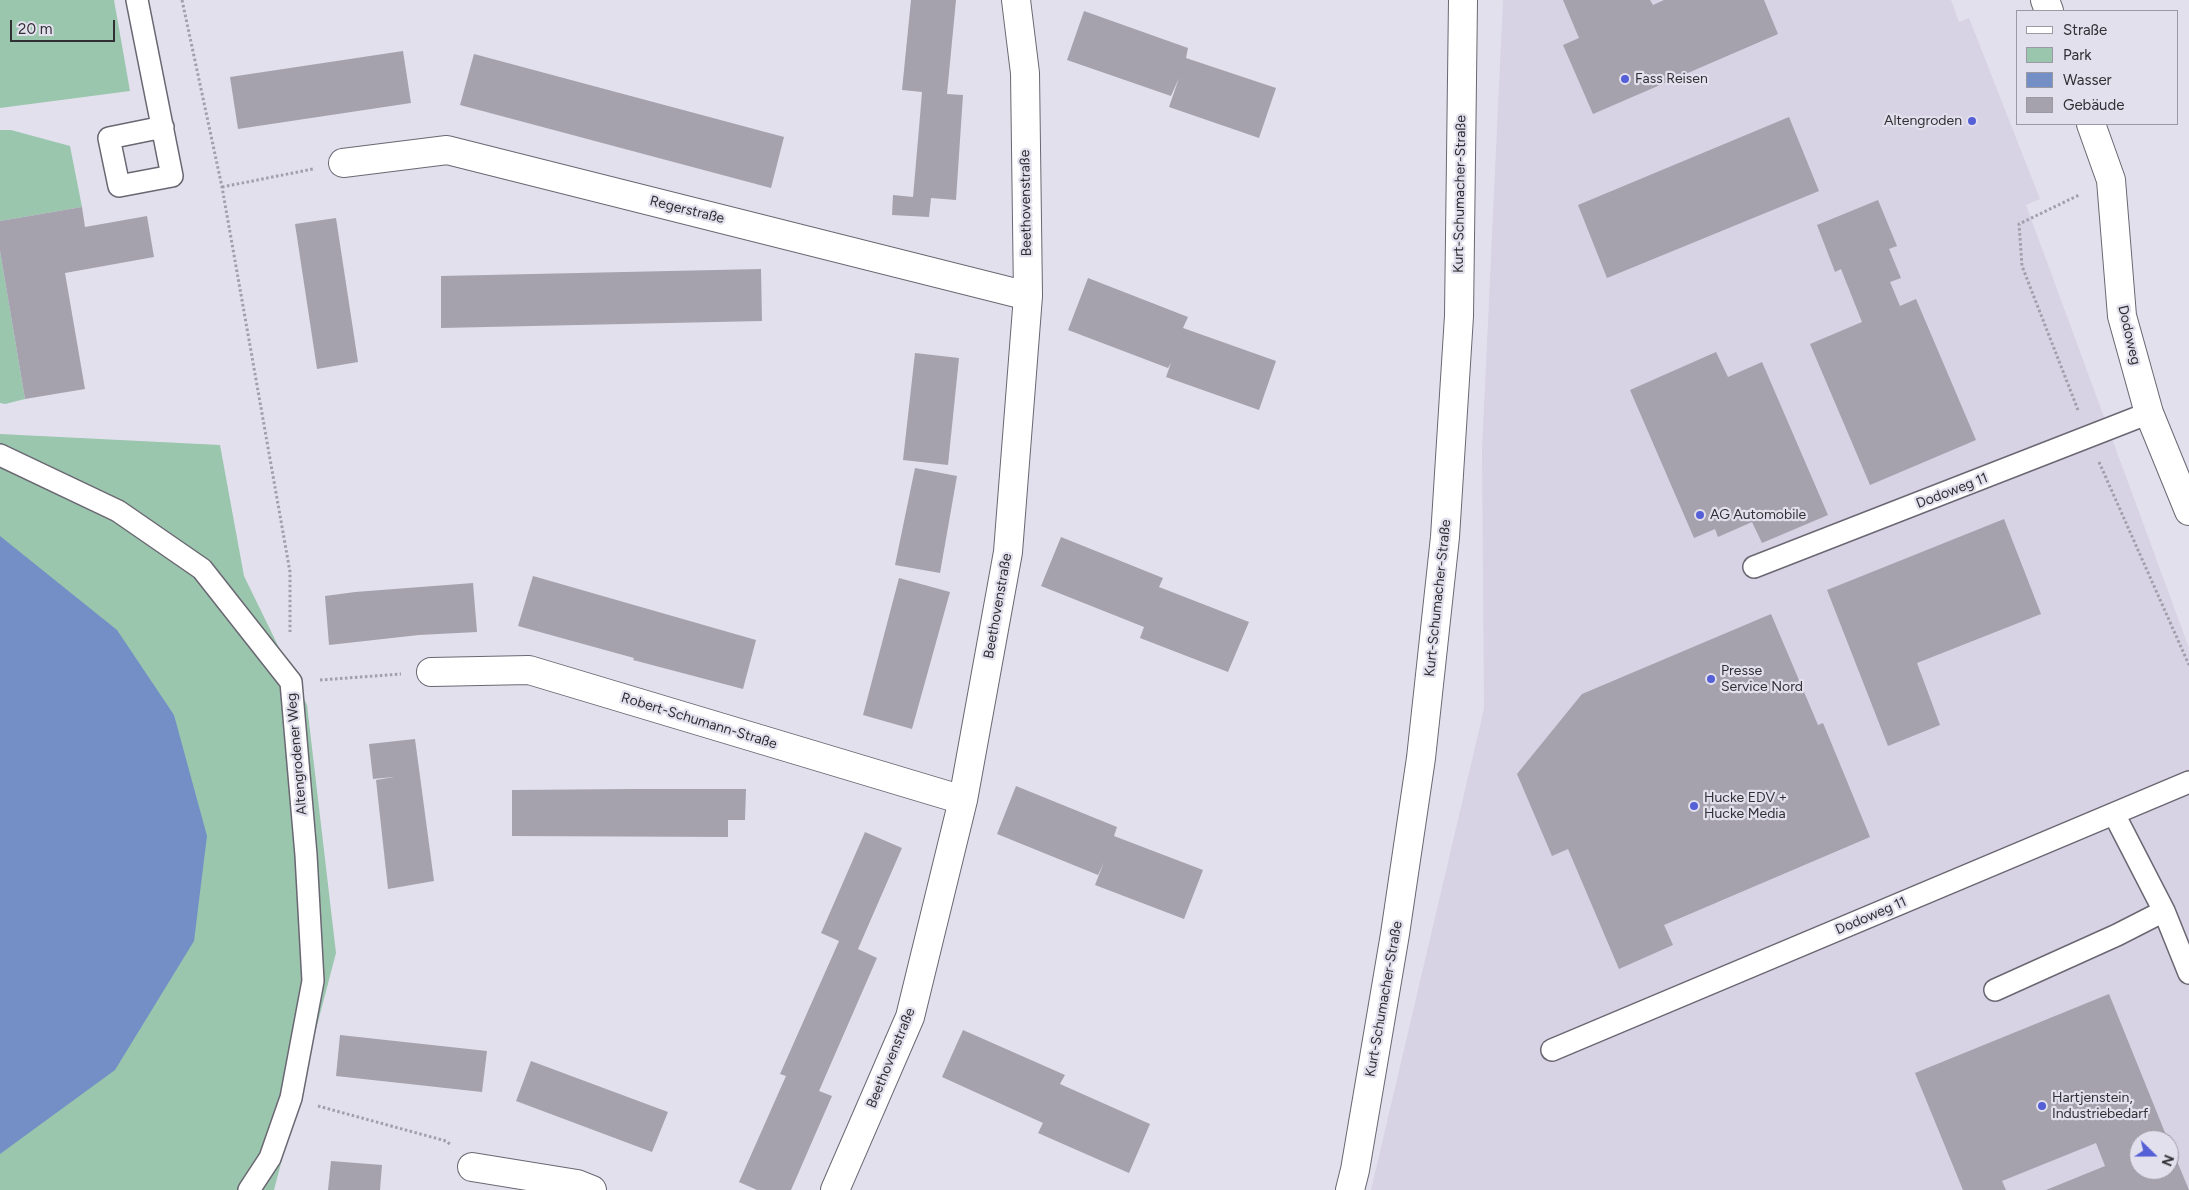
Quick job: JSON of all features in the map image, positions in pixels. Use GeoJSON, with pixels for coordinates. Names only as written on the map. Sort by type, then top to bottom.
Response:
{"type":"FeatureCollection","features":[{"type":"Feature","properties":{"kind":"street","name":"Beethovenstraße"},"geometry":{"type":"LineString","coordinates":[[835,1190],[910,1017],[963,800],[1008,552],[1028,296],[1025,73],[1016,0]]}},
{"type":"Feature","properties":{"kind":"street","name":"Kurt-Schumacher-Straße"},"geometry":{"type":"LineString","coordinates":[[1350,1190],[1397,924],[1421,758],[1445,537],[1459,316],[1463,0]]}},
{"type":"Feature","properties":{"kind":"street","name":"Dodoweg"},"geometry":{"type":"LineString","coordinates":[[2090,125],[2111,180],[2122,316],[2149,412],[2189,511]]}},
{"type":"Feature","properties":{"kind":"street","name":"Regerstraße"},"geometry":{"type":"LineString","coordinates":[[343,163],[447,150],[1028,296]]}},
{"type":"Feature","properties":{"kind":"street","name":"Robert-Schumann-Straße"},"geometry":{"type":"LineString","coordinates":[[431,672],[529,670],[963,800]]}},
{"type":"Feature","properties":{"kind":"street"},"geometry":{"type":"LineString","coordinates":[[472,1166],[577,1184],[592,1190]]}},
{"type":"Feature","properties":{"kind":"lane"},"geometry":{"type":"LineString","coordinates":[[137,0],[162,127]]}},
{"type":"Feature","properties":{"kind":"lane","name":"Dodoweg 11"},"geometry":{"type":"LineString","coordinates":[[1754,567],[2149,412]]}},
{"type":"Feature","properties":{"kind":"lane","name":"Altengrodener Weg"},"geometry":{"type":"LineString","coordinates":[[0,455],[118,511],[202,569],[291,682],[306,854],[313,981],[291,1098],[270,1158],[249,1190]]}},
{"type":"Feature","properties":{"kind":"lane","name":"Dodoweg 11"},"geometry":{"type":"LineString","coordinates":[[1552,1050],[2189,782]]}},
{"type":"Feature","properties":{"kind":"lane"},"geometry":{"type":"LineString","coordinates":[[2114,814],[2164,911],[2189,973]]}},
{"type":"Feature","properties":{"kind":"lane"},"geometry":{"type":"LineString","coordinates":[[1995,990],[2117,935],[2164,911]]}},
{"type":"Feature","properties":{"kind":"path"},"geometry":{"type":"LineString","coordinates":[[182,0],[222,187],[290,572],[291,682],[431,672]]}},
{"type":"Feature","properties":{"kind":"path"},"geometry":{"type":"LineString","coordinates":[[222,187],[343,163]]}},
{"type":"Feature","properties":{"kind":"path"},"geometry":{"type":"LineString","coordinates":[[291,1098],[446,1141],[472,1166]]}},
{"type":"Feature","properties":{"kind":"shaded area"},"geometry":{"type":"Polygon","coordinates":[[[1503,0],[1951,0],[1959,22],[1969,18],[2040,199],[2026,205],[2189,648],[2189,1190],[1371,1190],[1484,709],[1482,450],[1503,0]]]}},
{"type":"Feature","properties":{"kind":"green space"},"geometry":{"type":"Polygon","coordinates":[[[0,0],[114,0],[130,91],[0,108],[0,0]]]}},
{"type":"Feature","properties":{"kind":"green space"},"geometry":{"type":"Polygon","coordinates":[[[0,130],[11,130],[70,146],[82,207],[0,221],[0,130]]]}},
{"type":"Feature","properties":{"kind":"green space"},"geometry":{"type":"Polygon","coordinates":[[[0,251],[25,399],[5,404],[0,403],[0,251]]]}},
{"type":"Feature","properties":{"kind":"green space"},"geometry":{"type":"Polygon","coordinates":[[[0,434],[220,445],[244,576],[307,705],[336,953],[274,1190],[0,1190],[0,434]]]}},
{"type":"Feature","properties":{"kind":"water"},"geometry":{"type":"Polygon","coordinates":[[[0,536],[117,630],[174,715],[207,836],[194,941],[115,1070],[0,1154],[0,536]]]}},
{"type":"Feature","properties":{"kind":"building"},"geometry":{"type":"Polygon","coordinates":[[[911,0],[956,0],[947,94],[963,95],[956,200],[931,198],[929,217],[892,215],[893,195],[913,197],[922,92],[902,90],[911,0]]]}},
{"type":"Feature","properties":{"kind":"building","name":"Fass Reisen"},"geometry":{"type":"Polygon","coordinates":[[[1563,0],[1650,0],[1653,5],[1664,0],[1764,0],[1778,34],[1593,114],[1563,45],[1579,38],[1563,0]]]}},
{"type":"Feature","properties":{"kind":"building"},"geometry":{"type":"Polygon","coordinates":[[[1084,11],[1188,48],[1186,58],[1276,88],[1259,138],[1169,107],[1179,78],[1171,96],[1067,60],[1084,11]]]}},
{"type":"Feature","properties":{"kind":"building"},"geometry":{"type":"Polygon","coordinates":[[[403,51],[411,103],[238,129],[230,77],[403,51]]]}},
{"type":"Feature","properties":{"kind":"building"},"geometry":{"type":"Polygon","coordinates":[[[474,54],[784,137],[771,188],[460,105],[474,54]]]}},
{"type":"Feature","properties":{"kind":"building"},"geometry":{"type":"Polygon","coordinates":[[[1789,117],[1819,191],[1607,278],[1578,205],[1789,117]]]}},
{"type":"Feature","properties":{"kind":"building"},"geometry":{"type":"Polygon","coordinates":[[[1878,200],[1897,246],[1889,249],[1901,278],[1890,282],[1900,306],[1916,299],[1976,440],[1870,485],[1810,344],[1862,322],[1841,269],[1835,272],[1817,225],[1878,200]]]}},
{"type":"Feature","properties":{"kind":"building"},"geometry":{"type":"Polygon","coordinates":[[[82,207],[85,227],[147,216],[154,257],[65,273],[85,389],[25,399],[0,251],[0,221],[82,207]]]}},
{"type":"Feature","properties":{"kind":"building"},"geometry":{"type":"Polygon","coordinates":[[[336,218],[358,362],[317,369],[295,224],[336,218]]]}},
{"type":"Feature","properties":{"kind":"building"},"geometry":{"type":"Polygon","coordinates":[[[761,269],[762,321],[441,328],[441,276],[761,269]]]}},
{"type":"Feature","properties":{"kind":"building"},"geometry":{"type":"Polygon","coordinates":[[[1088,278],[1188,317],[1183,328],[1276,361],[1259,410],[1166,377],[1171,363],[1168,368],[1068,330],[1088,278]]]}},
{"type":"Feature","properties":{"kind":"building"},"geometry":{"type":"Polygon","coordinates":[[[1716,352],[1728,377],[1762,362],[1828,515],[1762,543],[1752,522],[1718,537],[1715,529],[1694,538],[1630,390],[1716,352]]]}},
{"type":"Feature","properties":{"kind":"building"},"geometry":{"type":"Polygon","coordinates":[[[915,353],[959,358],[948,465],[903,460],[915,353]]]}},
{"type":"Feature","properties":{"kind":"building"},"geometry":{"type":"Polygon","coordinates":[[[915,468],[957,476],[940,573],[895,565],[915,468]]]}},
{"type":"Feature","properties":{"kind":"building"},"geometry":{"type":"Polygon","coordinates":[[[2004,519],[2041,614],[1917,663],[1940,725],[1888,746],[1827,590],[2004,519]]]}},
{"type":"Feature","properties":{"kind":"building"},"geometry":{"type":"Polygon","coordinates":[[[1061,537],[1163,578],[1159,587],[1249,622],[1228,672],[1140,638],[1144,627],[1041,586],[1061,537]]]}},
{"type":"Feature","properties":{"kind":"building"},"geometry":{"type":"Polygon","coordinates":[[[533,576],[756,640],[743,689],[633,660],[634,658],[518,626],[533,576]]]}},
{"type":"Feature","properties":{"kind":"building"},"geometry":{"type":"Polygon","coordinates":[[[899,578],[950,592],[912,729],[863,715],[899,578]]]}},
{"type":"Feature","properties":{"kind":"building"},"geometry":{"type":"Polygon","coordinates":[[[473,583],[477,632],[419,635],[329,645],[325,596],[473,583]]]}},
{"type":"Feature","properties":{"kind":"building","name":"Hucke EDV + Hucke Media"},"geometry":{"type":"Polygon","coordinates":[[[1771,614],[1818,725],[1823,723],[1870,837],[1664,925],[1673,945],[1619,969],[1568,849],[1552,856],[1517,774],[1582,694],[1771,614]]]}},
{"type":"Feature","properties":{"kind":"building"},"geometry":{"type":"Polygon","coordinates":[[[415,739],[434,881],[388,889],[376,780],[394,777],[373,779],[369,744],[415,739]]]}},
{"type":"Feature","properties":{"kind":"building"},"geometry":{"type":"Polygon","coordinates":[[[1016,786],[1117,827],[1114,836],[1203,870],[1184,919],[1095,885],[1104,862],[1098,875],[997,834],[1016,786]]]}},
{"type":"Feature","properties":{"kind":"building"},"geometry":{"type":"Polygon","coordinates":[[[746,789],[745,820],[728,820],[728,837],[512,836],[512,790],[746,789]]]}},
{"type":"Feature","properties":{"kind":"building"},"geometry":{"type":"Polygon","coordinates":[[[865,832],[902,848],[858,949],[877,958],[819,1091],[832,1096],[791,1190],[757,1190],[739,1182],[786,1076],[780,1074],[839,941],[821,933],[865,832]]]}},
{"type":"Feature","properties":{"kind":"building","name":"Hartjenstein, Industriebedarf"},"geometry":{"type":"Polygon","coordinates":[[[2109,994],[2164,1130],[2129,1130],[2129,1180],[2179,1180],[2179,1166],[2189,1190],[2046,1190],[2105,1166],[2096,1143],[2002,1181],[2006,1190],[1963,1190],[1915,1073],[2109,994]]]}},
{"type":"Feature","properties":{"kind":"building"},"geometry":{"type":"Polygon","coordinates":[[[963,1030],[1065,1075],[1060,1084],[1150,1124],[1129,1173],[1038,1133],[1043,1123],[942,1077],[963,1030]]]}},
{"type":"Feature","properties":{"kind":"building"},"geometry":{"type":"Polygon","coordinates":[[[340,1035],[487,1051],[482,1092],[336,1076],[340,1035]]]}},
{"type":"Feature","properties":{"kind":"building"},"geometry":{"type":"Polygon","coordinates":[[[531,1061],[668,1112],[652,1152],[516,1101],[531,1061]]]}},
{"type":"Feature","properties":{"kind":"building"},"geometry":{"type":"Polygon","coordinates":[[[331,1161],[382,1165],[380,1190],[328,1190],[331,1161]]]}},
{"type":"Feature","properties":{"kind":"place","name":"Fass Reisen"},"geometry":{"type":"Point","coordinates":[1625,79]}},
{"type":"Feature","properties":{"kind":"place","name":"Altengroden"},"geometry":{"type":"Point","coordinates":[1972,121]}},
{"type":"Feature","properties":{"kind":"place","name":"AG Automobile"},"geometry":{"type":"Point","coordinates":[1700,515]}},
{"type":"Feature","properties":{"kind":"place","name":"Presse Service Nord"},"geometry":{"type":"Point","coordinates":[1711,679]}},
{"type":"Feature","properties":{"kind":"place","name":"Hucke EDV + Hucke Media"},"geometry":{"type":"Point","coordinates":[1694,806]}},
{"type":"Feature","properties":{"kind":"place","name":"Hartjenstein, Industriebedarf"},"geometry":{"type":"Point","coordinates":[2042,1106]}}]}
